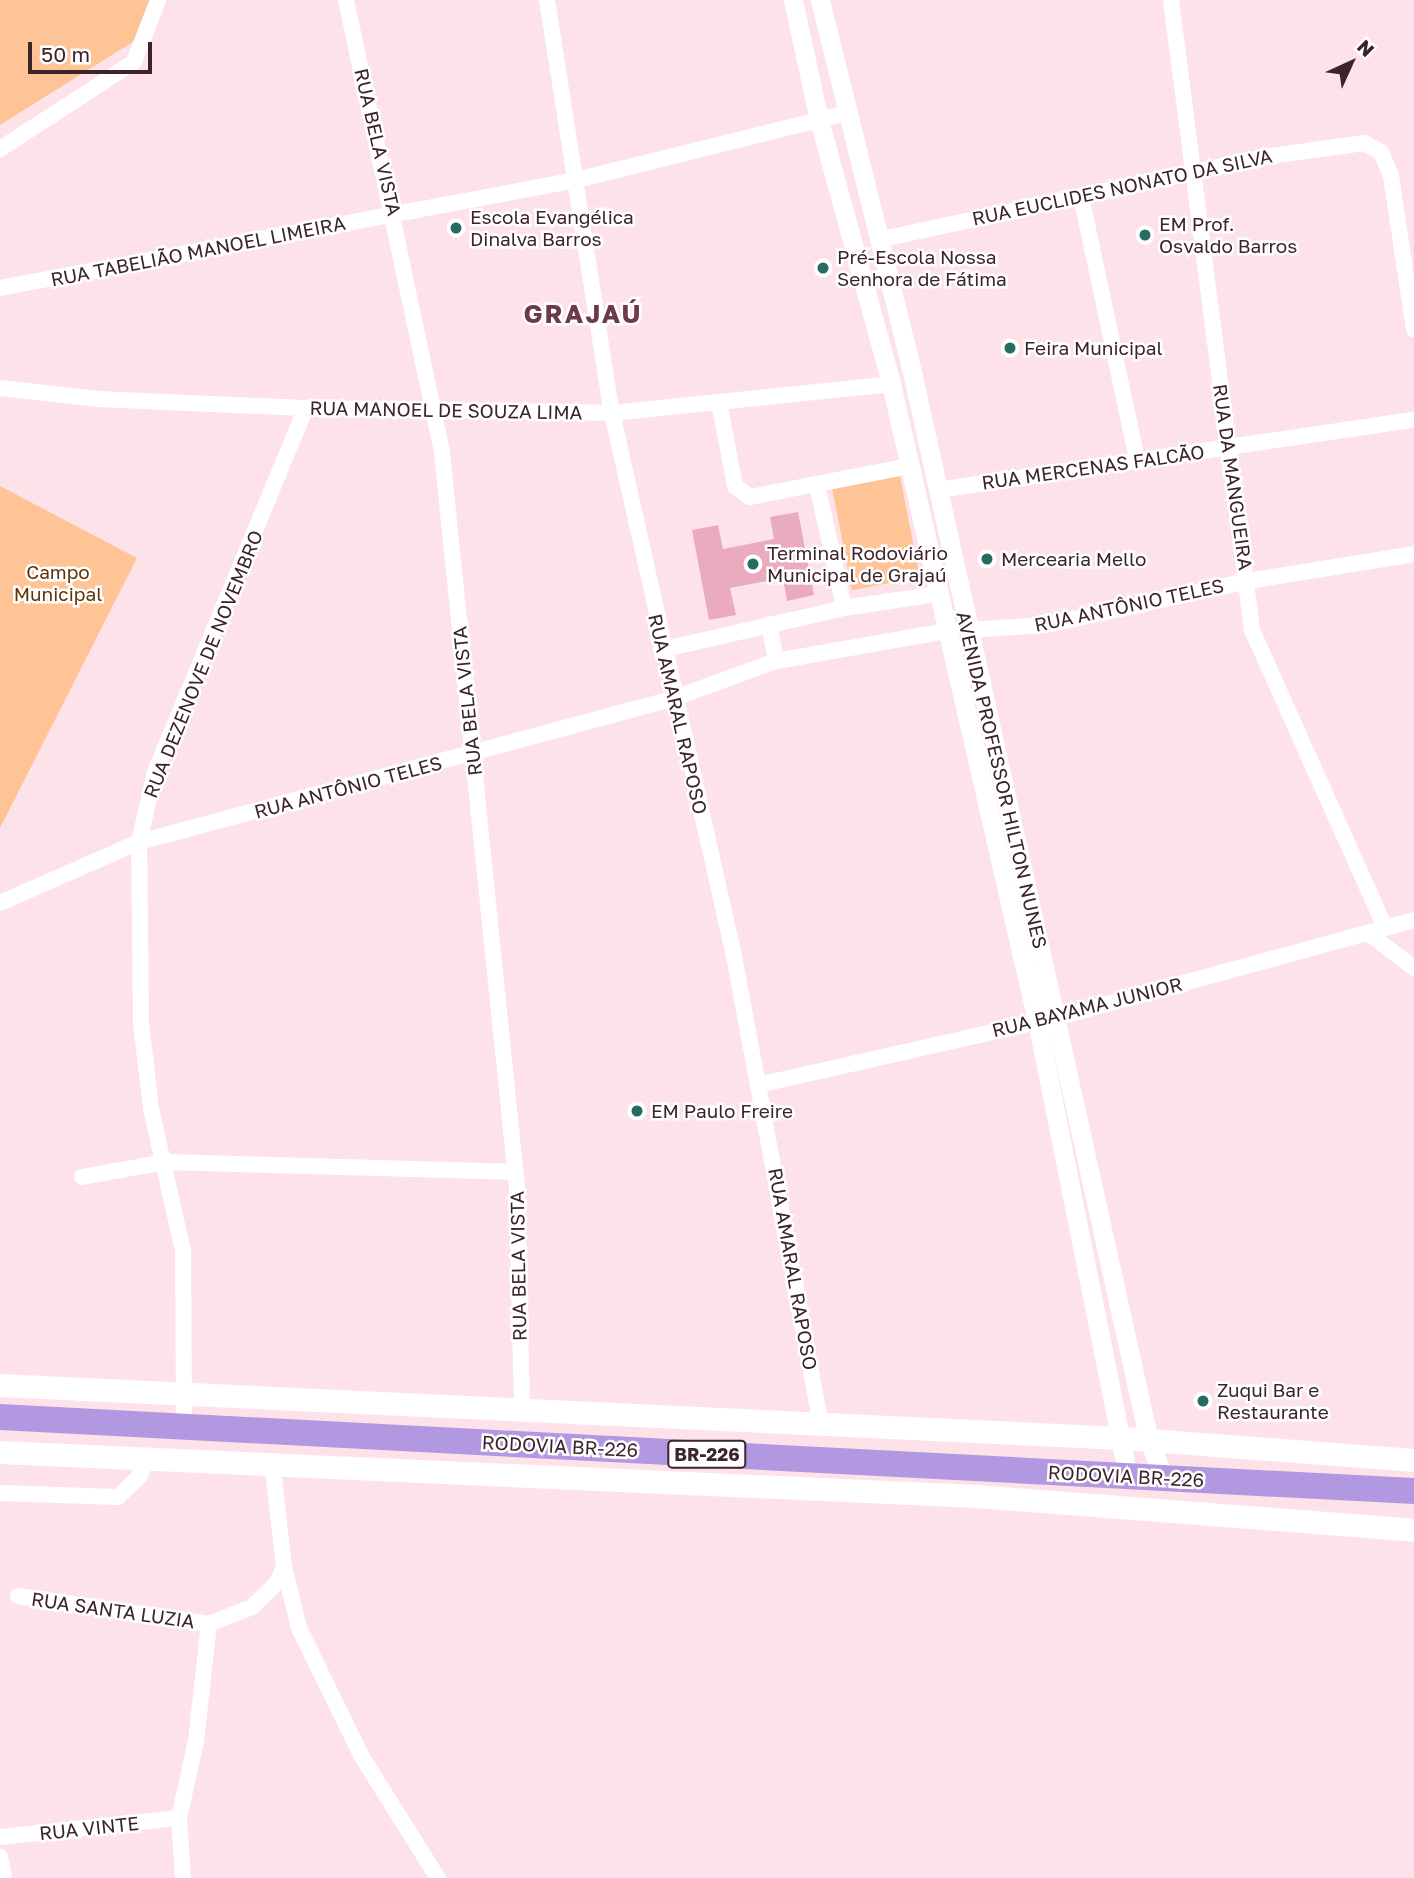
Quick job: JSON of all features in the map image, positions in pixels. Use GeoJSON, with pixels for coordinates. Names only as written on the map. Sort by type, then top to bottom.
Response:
{"type":"FeatureCollection","features":[{"type":"Feature","properties":{"kind":"highway","name":"RODOVIA BR-226"},"geometry":{"type":"LineString","coordinates":[[0,1417],[1414,1491]]}},
{"type":"Feature","properties":{"kind":"main road"},"geometry":{"type":"LineString","coordinates":[[0,1385],[1122,1438],[1414,1460]]}},
{"type":"Feature","properties":{"kind":"main road"},"geometry":{"type":"LineString","coordinates":[[0,1452],[272,1461],[976,1496],[1414,1530]]}},
{"type":"Feature","properties":{"kind":"street"},"geometry":{"type":"LineString","coordinates":[[0,149],[134,62],[158,0]]}},
{"type":"Feature","properties":{"kind":"street","name":"RUA BELA VISTA"},"geometry":{"type":"LineString","coordinates":[[346,0],[394,212],[442,453],[515,1172],[522,1411]]}},
{"type":"Feature","properties":{"kind":"street","name":"RUA AMARAL RAPOSO"},"geometry":{"type":"LineString","coordinates":[[547,0],[572,181],[611,413],[672,699],[734,956],[821,1425]]}},
{"type":"Feature","properties":{"kind":"street","name":"AVENIDA PROFESSOR HILTON NUNES"},"geometry":{"type":"LineString","coordinates":[[793,0],[819,120],[891,384],[947,631],[1149,1441],[1164,1478]]}},
{"type":"Feature","properties":{"kind":"street","name":"AVENIDA PROFESSOR HILTON NUNES"},"geometry":{"type":"LineString","coordinates":[[820,0],[846,113],[882,239],[969,630],[1046,1020],[1128,1476]]}},
{"type":"Feature","properties":{"kind":"street","name":"RUA DA MANGUEIRA"},"geometry":{"type":"LineString","coordinates":[[1171,0],[1195,171],[1226,448],[1248,581],[1252,629],[1385,928]]}},
{"type":"Feature","properties":{"kind":"street","name":"RUA TABELIÃO MANOEL LIMEIRA"},"geometry":{"type":"LineString","coordinates":[[0,288],[267,242],[394,212],[572,181],[846,113]]}},
{"type":"Feature","properties":{"kind":"street","name":"RUA EUCLIDES NONATO DA SILVA"},"geometry":{"type":"LineString","coordinates":[[882,239],[1195,171],[1364,143],[1381,152],[1391,176],[1414,329]]}},
{"type":"Feature","properties":{"kind":"street"},"geometry":{"type":"LineString","coordinates":[[1081,196],[1137,459]]}},
{"type":"Feature","properties":{"kind":"street"},"geometry":{"type":"LineString","coordinates":[[891,384],[914,381]]}},
{"type":"Feature","properties":{"kind":"street","name":"RUA MANOEL DE SOUZA LIMA"},"geometry":{"type":"LineString","coordinates":[[0,388],[98,399],[306,408],[611,413],[891,384]]}},
{"type":"Feature","properties":{"kind":"street"},"geometry":{"type":"LineString","coordinates":[[719,402],[735,486],[742,493],[762,498],[932,460]]}},
{"type":"Feature","properties":{"kind":"street","name":"RUA DEZENOVE DE NOVEMBRO"},"geometry":{"type":"LineString","coordinates":[[184,1427],[183,1251],[141,1023],[139,842],[155,772],[306,408]]}},
{"type":"Feature","properties":{"kind":"street","name":"RUA MERCENAS FALCÃO"},"geometry":{"type":"LineString","coordinates":[[938,490],[1414,420]]}},
{"type":"Feature","properties":{"kind":"street"},"geometry":{"type":"LineString","coordinates":[[817,485],[844,608]]}},
{"type":"Feature","properties":{"kind":"street","name":"RUA ANTÔNIO TELES"},"geometry":{"type":"LineString","coordinates":[[969,630],[1046,625],[1248,581],[1414,554]]}},
{"type":"Feature","properties":{"kind":"street"},"geometry":{"type":"LineString","coordinates":[[661,650],[844,608],[959,591]]}},
{"type":"Feature","properties":{"kind":"street"},"geometry":{"type":"LineString","coordinates":[[769,624],[776,661]]}},
{"type":"Feature","properties":{"kind":"street"},"geometry":{"type":"LineString","coordinates":[[947,631],[969,630]]}},
{"type":"Feature","properties":{"kind":"street","name":"RUA ANTÔNIO TELES"},"geometry":{"type":"LineString","coordinates":[[0,903],[139,842],[672,699],[776,661],[947,631]]}},
{"type":"Feature","properties":{"kind":"street","name":"RUA BAYAMA JUNIOR"},"geometry":{"type":"LineString","coordinates":[[758,1085],[1046,1020],[1414,920]]}},
{"type":"Feature","properties":{"kind":"street"},"geometry":{"type":"LineString","coordinates":[[1368,933],[1414,968]]}},
{"type":"Feature","properties":{"kind":"street"},"geometry":{"type":"LineString","coordinates":[[82,1177],[165,1162],[515,1172]]}},
{"type":"Feature","properties":{"kind":"street"},"geometry":{"type":"LineString","coordinates":[[0,1493],[118,1497],[139,1477],[148,1457]]}},
{"type":"Feature","properties":{"kind":"street"},"geometry":{"type":"LineString","coordinates":[[272,1461],[284,1567],[299,1628],[335,1707],[438,1878]]}},
{"type":"Feature","properties":{"kind":"street"},"geometry":{"type":"LineString","coordinates":[[183,1878],[179,1818],[196,1741],[209,1624],[252,1607],[276,1583],[284,1567]]}},
{"type":"Feature","properties":{"kind":"street","name":"RUA SANTA LUZIA"},"geometry":{"type":"LineString","coordinates":[[18,1596],[209,1624]]}},
{"type":"Feature","properties":{"kind":"street","name":"RUA VINTE"},"geometry":{"type":"LineString","coordinates":[[0,1837],[179,1818]]}},
{"type":"Feature","properties":{"kind":"street"},"geometry":{"type":"LineString","coordinates":[[0,1857],[4,1878]]}},
{"type":"Feature","properties":{"kind":"green space"},"geometry":{"type":"Polygon","coordinates":[[[0,0],[152,0],[139,38],[0,125],[0,0]]]}},
{"type":"Feature","properties":{"kind":"green space"},"geometry":{"type":"Polygon","coordinates":[[[900,476],[920,577],[852,590],[832,489],[900,476]]]}},
{"type":"Feature","properties":{"kind":"green space","name":"Campo Municipal"},"geometry":{"type":"Polygon","coordinates":[[[0,486],[137,558],[0,828],[0,486]]]}},
{"type":"Feature","properties":{"kind":"building","name":"Terminal Rodoviário Municipal de Grajaú"},"geometry":{"type":"Polygon","coordinates":[[[798,512],[814,595],[787,601],[783,578],[730,588],[736,615],[709,620],[692,530],[718,525],[723,549],[774,539],[770,517],[798,512]]]}},
{"type":"Feature","properties":{"kind":"place","name":"Escola Evangélica Dinalva Barros"},"geometry":{"type":"Point","coordinates":[456,228]}},
{"type":"Feature","properties":{"kind":"place","name":"EM Prof. Osvaldo Barros"},"geometry":{"type":"Point","coordinates":[1145,235]}},
{"type":"Feature","properties":{"kind":"place","name":"Pré-Escola Nossa Senhora de Fátima"},"geometry":{"type":"Point","coordinates":[823,268]}},
{"type":"Feature","properties":{"kind":"place","name":"Feira Municipal"},"geometry":{"type":"Point","coordinates":[1010,348]}},
{"type":"Feature","properties":{"kind":"place","name":"Mercearia Mello"},"geometry":{"type":"Point","coordinates":[987,559]}},
{"type":"Feature","properties":{"kind":"place","name":"Terminal Rodoviário Municipal de Grajaú"},"geometry":{"type":"Point","coordinates":[753,564]}},
{"type":"Feature","properties":{"kind":"place","name":"EM Paulo Freire"},"geometry":{"type":"Point","coordinates":[637,1111]}},
{"type":"Feature","properties":{"kind":"place","name":"Zuqui Bar e Restaurante"},"geometry":{"type":"Point","coordinates":[1203,1401]}},
{"type":"Feature","properties":{"kind":"district","name":"GRAJAÚ"},"geometry":{"type":"Point","coordinates":[583,314]}}]}
